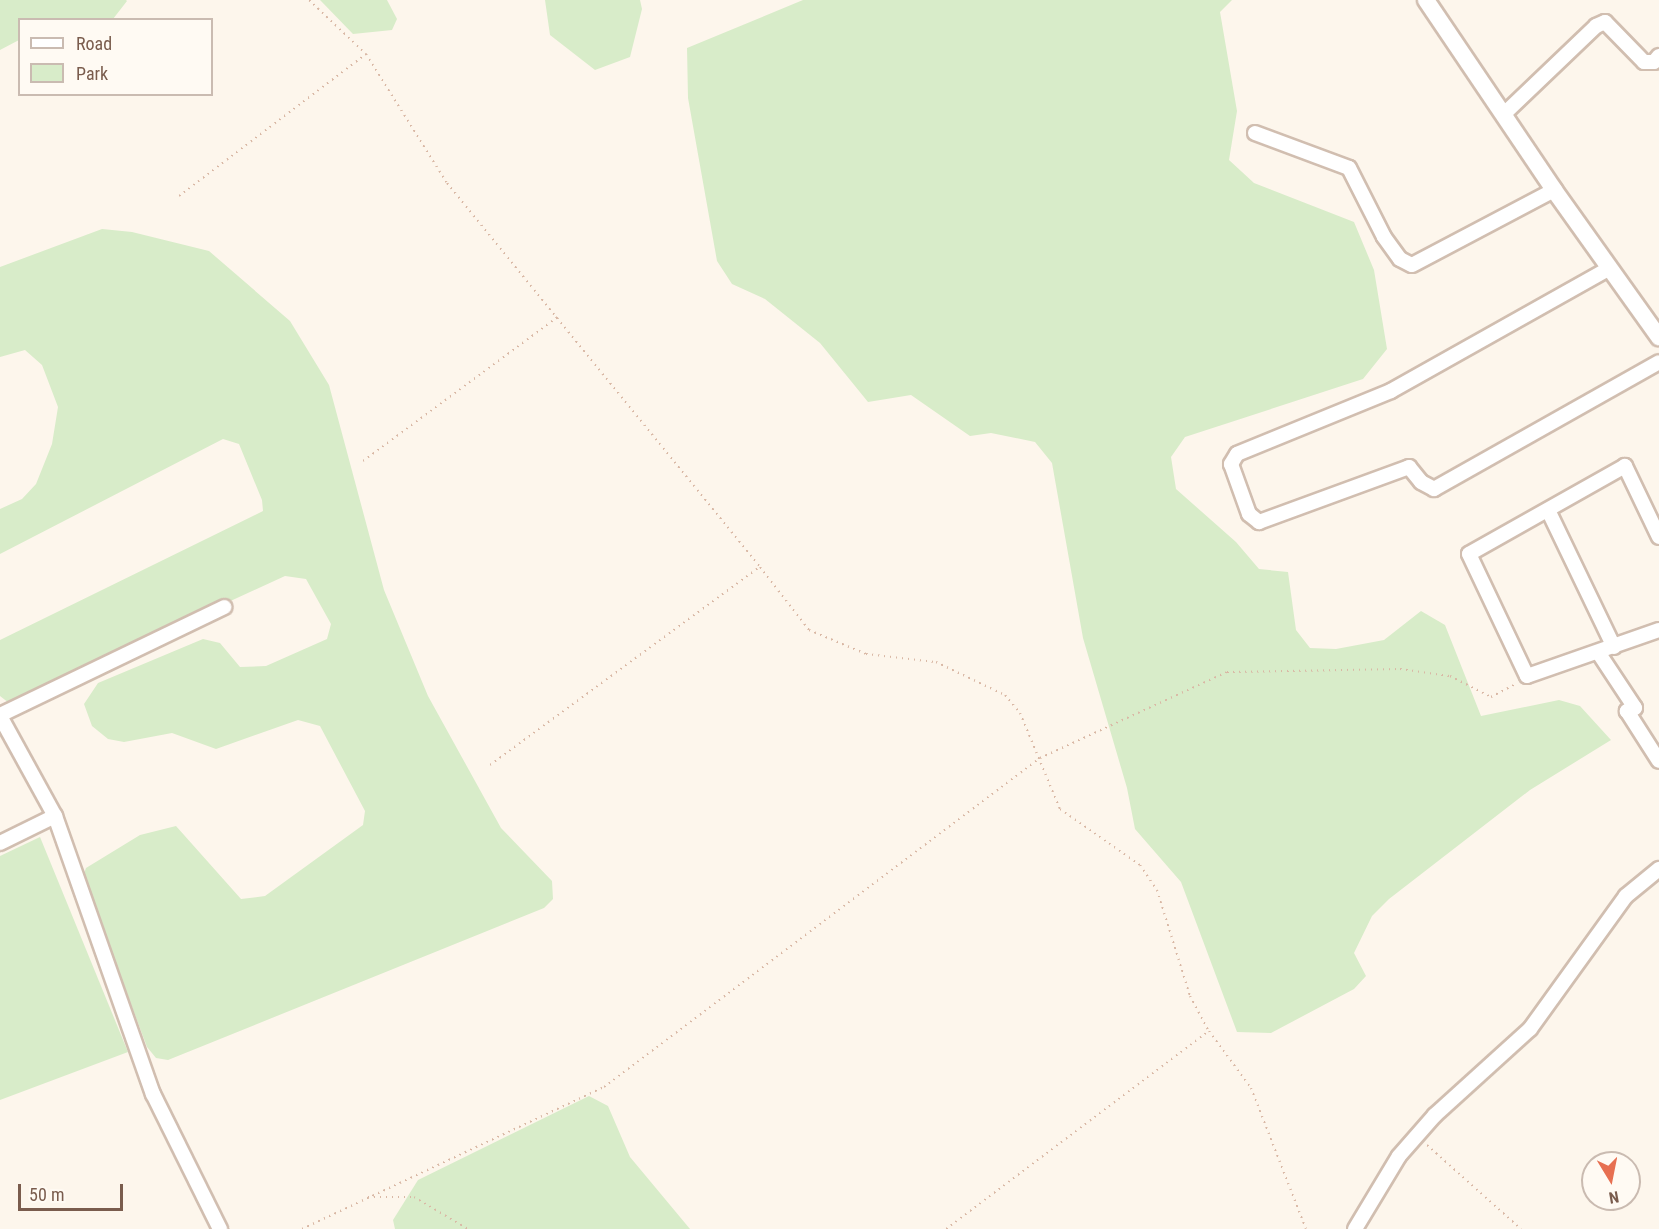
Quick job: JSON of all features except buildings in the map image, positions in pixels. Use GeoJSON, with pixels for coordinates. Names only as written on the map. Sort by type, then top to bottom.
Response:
{"type":"FeatureCollection","features":[{"type":"Feature","properties":{"kind":"street"},"geometry":{"type":"LineString","coordinates":[[1426,0],[1608,269],[1659,337]]}},
{"type":"Feature","properties":{"kind":"street"},"geometry":{"type":"LineString","coordinates":[[1504,114],[1596,26],[1605,22],[1644,62],[1654,62],[1659,56]]}},
{"type":"Feature","properties":{"kind":"street"},"geometry":{"type":"LineString","coordinates":[[1256,133],[1349,168],[1384,237],[1400,259],[1412,265],[1554,190]]}},
{"type":"Feature","properties":{"kind":"street"},"geometry":{"type":"LineString","coordinates":[[1608,269],[1401,386],[1237,454],[1232,464],[1249,514],[1259,522],[1409,467],[1421,482],[1434,489],[1659,362]]}},
{"type":"Feature","properties":{"kind":"street"},"geometry":{"type":"LineString","coordinates":[[1659,537],[1625,466],[1469,554],[1527,676],[1659,630]]}},
{"type":"Feature","properties":{"kind":"street"},"geometry":{"type":"LineString","coordinates":[[1548,510],[1614,646]]}},
{"type":"Feature","properties":{"kind":"street"},"geometry":{"type":"LineString","coordinates":[[220,1229],[153,1094],[55,816],[0,715],[224,607]]}},
{"type":"Feature","properties":{"kind":"street"},"geometry":{"type":"LineString","coordinates":[[1598,652],[1635,708],[1627,711],[1659,760]]}},
{"type":"Feature","properties":{"kind":"street"},"geometry":{"type":"LineString","coordinates":[[0,843],[55,816]]}},
{"type":"Feature","properties":{"kind":"street"},"geometry":{"type":"LineString","coordinates":[[1355,1229],[1399,1156],[1416,1136],[1530,1029],[1626,896],[1659,869]]}},
{"type":"Feature","properties":{"kind":"path"},"geometry":{"type":"LineString","coordinates":[[309,0],[366,54],[447,183],[559,316],[809,630],[866,654],[936,662],[1005,695],[1020,713],[1060,809],[1140,865],[1157,890],[1191,996],[1209,1031],[1251,1088],[1306,1229]]}},
{"type":"Feature","properties":{"kind":"path"},"geometry":{"type":"LineString","coordinates":[[179,196],[366,54]]}},
{"type":"Feature","properties":{"kind":"path"},"geometry":{"type":"LineString","coordinates":[[363,461],[559,316]]}},
{"type":"Feature","properties":{"kind":"path"},"geometry":{"type":"LineString","coordinates":[[490,765],[760,567]]}},
{"type":"Feature","properties":{"kind":"path"},"geometry":{"type":"LineString","coordinates":[[302,1229],[365,1197],[604,1087],[1040,758],[1227,672],[1400,669],[1450,676],[1491,697],[1527,676]]}},
{"type":"Feature","properties":{"kind":"path"},"geometry":{"type":"LineString","coordinates":[[946,1229],[1209,1031]]}},
{"type":"Feature","properties":{"kind":"path"},"geometry":{"type":"LineString","coordinates":[[1416,1136],[1521,1229]]}},
{"type":"Feature","properties":{"kind":"path"},"geometry":{"type":"LineString","coordinates":[[365,1197],[414,1197],[468,1229]]}},
{"type":"Feature","properties":{"kind":"green space"},"geometry":{"type":"Polygon","coordinates":[[[0,0],[127,1],[114,18],[18,18],[18,41],[0,50],[0,0]]]}},
{"type":"Feature","properties":{"kind":"green space"},"geometry":{"type":"Polygon","coordinates":[[[320,0],[387,0],[397,19],[392,30],[353,34],[320,0]]]}},
{"type":"Feature","properties":{"kind":"green space"},"geometry":{"type":"Polygon","coordinates":[[[545,0],[640,0],[642,9],[630,57],[595,70],[550,35],[545,0]]]}},
{"type":"Feature","properties":{"kind":"green space"},"geometry":{"type":"Polygon","coordinates":[[[803,0],[1232,0],[1220,12],[1237,111],[1229,160],[1254,183],[1354,222],[1374,270],[1387,349],[1363,379],[1185,437],[1171,457],[1176,489],[1236,542],[1259,569],[1288,572],[1296,630],[1310,648],[1336,649],[1384,640],[1421,611],[1445,625],[1481,716],[1559,700],[1580,706],[1611,740],[1530,790],[1389,899],[1372,916],[1354,953],[1366,976],[1354,989],[1271,1033],[1237,1032],[1181,882],[1135,829],[1127,788],[1083,638],[1052,463],[1035,442],[991,433],[970,436],[911,395],[868,402],[820,343],[765,299],[732,284],[717,261],[688,98],[687,48],[803,0]]]}},
{"type":"Feature","properties":{"kind":"green space"},"geometry":{"type":"Polygon","coordinates":[[[102,229],[132,232],[209,251],[290,321],[329,385],[384,590],[428,696],[501,828],[552,881],[553,899],[544,908],[168,1060],[156,1058],[147,1047],[83,876],[86,868],[140,835],[176,826],[241,899],[265,896],[363,825],[365,811],[320,726],[298,720],[216,749],[172,733],[124,742],[108,739],[92,726],[84,704],[98,683],[203,639],[220,643],[240,667],[266,666],[327,639],[331,624],[306,579],[285,576],[9,703],[0,696],[0,640],[263,511],[262,500],[239,444],[223,439],[0,554],[0,509],[22,499],[36,484],[52,444],[58,407],[42,365],[25,350],[0,357],[0,267],[102,229]]]}},
{"type":"Feature","properties":{"kind":"green space"},"geometry":{"type":"Polygon","coordinates":[[[40,837],[128,1052],[0,1100],[0,856],[40,837]]]}},
{"type":"Feature","properties":{"kind":"green space"},"geometry":{"type":"Polygon","coordinates":[[[589,1096],[608,1106],[630,1157],[690,1229],[395,1229],[393,1220],[418,1180],[589,1096]]]}}]}
